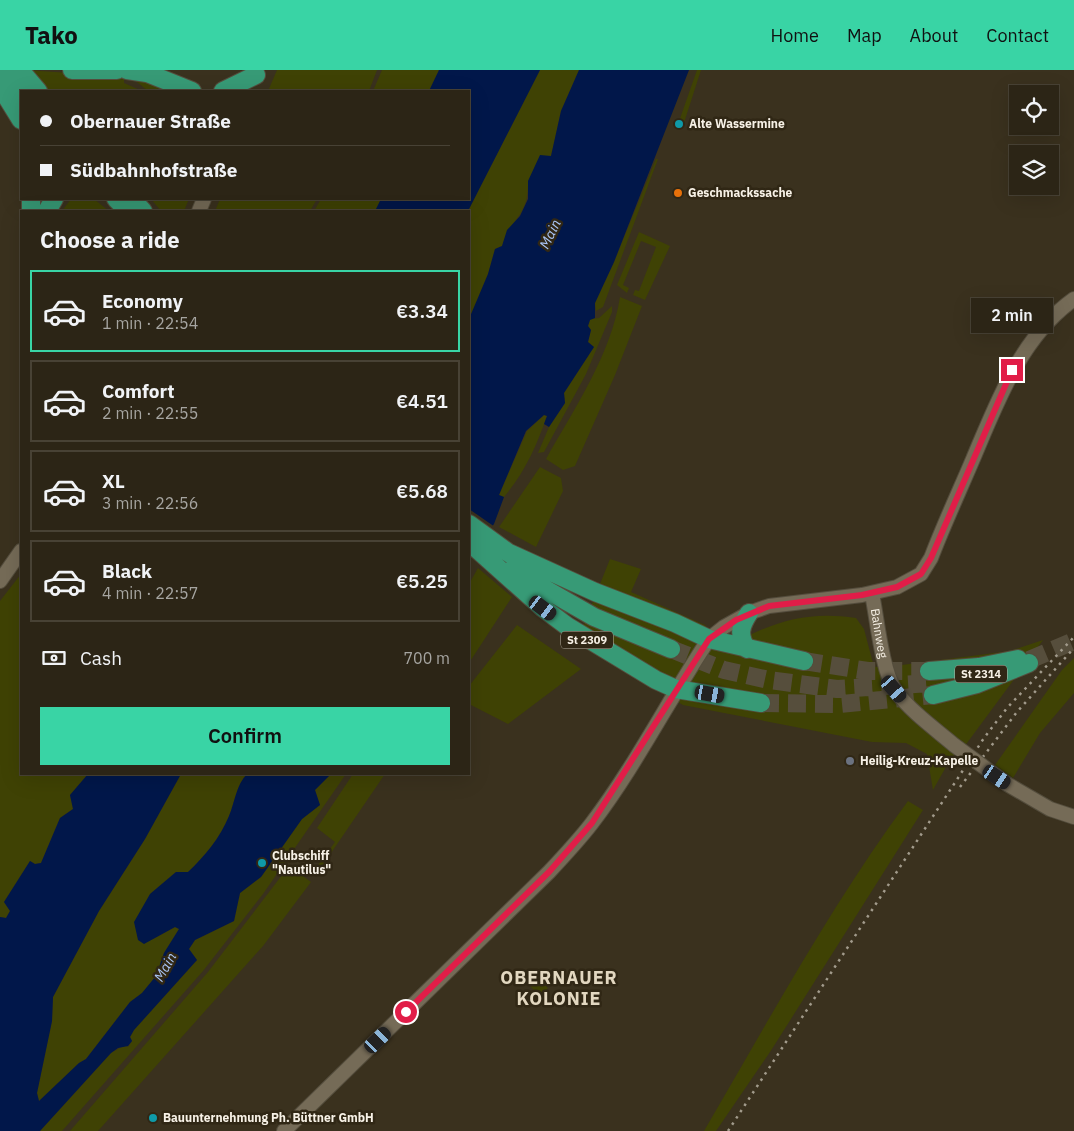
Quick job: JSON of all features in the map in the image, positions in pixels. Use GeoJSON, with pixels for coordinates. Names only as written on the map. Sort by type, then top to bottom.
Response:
{"type":"FeatureCollection","features":[{"type":"Feature","properties":{"kind":"highway"},"geometry":{"type":"LineString","coordinates":[[1,70],[20,93]]}},
{"type":"Feature","properties":{"kind":"highway"},"geometry":{"type":"LineString","coordinates":[[20,70],[37,90]]}},
{"type":"Feature","properties":{"kind":"highway"},"geometry":{"type":"LineString","coordinates":[[72,70],[117,70]]}},
{"type":"Feature","properties":{"kind":"highway"},"geometry":{"type":"LineString","coordinates":[[127,70],[147,73],[190,90]]}},
{"type":"Feature","properties":{"kind":"highway"},"geometry":{"type":"LineString","coordinates":[[226,90],[254,79]]}},
{"type":"Feature","properties":{"kind":"highway"},"geometry":{"type":"LineString","coordinates":[[0,86],[20,117]]}},
{"type":"Feature","properties":{"kind":"highway"},"geometry":{"type":"LineString","coordinates":[[117,200],[127,210]]}},
{"type":"Feature","properties":{"kind":"highway"},"geometry":{"type":"LineString","coordinates":[[133,200],[143,210]]}},
{"type":"Feature","properties":{"kind":"highway"},"geometry":{"type":"LineString","coordinates":[[470,525],[547,581],[624,629]]}},
{"type":"Feature","properties":{"kind":"highway","name":"St 2309"},"geometry":{"type":"LineString","coordinates":[[470,543],[543,608],[591,642],[634,668],[676,689]]}},
{"type":"Feature","properties":{"kind":"highway"},"geometry":{"type":"LineString","coordinates":[[507,552],[612,599],[658,617],[719,636],[747,649],[804,661]]}},
{"type":"Feature","properties":{"kind":"highway"},"geometry":{"type":"LineString","coordinates":[[487,557],[594,617],[671,649]]}},
{"type":"Feature","properties":{"kind":"highway"},"geometry":{"type":"LineString","coordinates":[[747,649],[740,636],[742,625],[749,613]]}},
{"type":"Feature","properties":{"kind":"highway","name":"St 2314"},"geometry":{"type":"LineString","coordinates":[[931,683],[967,678],[1029,660]]}},
{"type":"Feature","properties":{"kind":"highway"},"geometry":{"type":"LineString","coordinates":[[676,689],[761,703]]}},
{"type":"Feature","properties":{"kind":"street"},"geometry":{"type":"LineString","coordinates":[[284,1131],[549,872],[573,845],[592,823],[622,779],[676,689],[719,636],[749,613],[784,603],[872,594],[897,587],[921,574],[931,558],[1012,370],[1043,326],[1074,299]]}},
{"type":"Feature","properties":{"kind":"street"},"geometry":{"type":"LineString","coordinates":[[0,581],[20,552]]}},
{"type":"Feature","properties":{"kind":"street","name":"Bahnweg"},"geometry":{"type":"LineString","coordinates":[[872,594],[888,675],[894,689],[912,710],[954,745],[1007,784],[1050,809],[1074,817]]}},
{"type":"Feature","properties":{"kind":"shaded area"},"geometry":{"type":"Polygon","coordinates":[[[26,70],[84,74],[124,74],[124,83],[140,90],[43,90],[26,70]]]}},
{"type":"Feature","properties":{"kind":"shaded area"},"geometry":{"type":"Polygon","coordinates":[[[277,70],[377,70],[369,90],[268,90],[277,70]]]}},
{"type":"Feature","properties":{"kind":"shaded area"},"geometry":{"type":"Polygon","coordinates":[[[382,70],[439,70],[429,90],[373,90],[382,70]]]}},
{"type":"Feature","properties":{"kind":"shaded area"},"geometry":{"type":"Polygon","coordinates":[[[540,70],[579,70],[561,111],[551,156],[528,181],[528,193],[523,210],[510,229],[502,246],[495,249],[488,274],[470,317],[469,210],[540,70]]]}},
{"type":"Feature","properties":{"kind":"shaded area"},"geometry":{"type":"Polygon","coordinates":[[[697,70],[701,70],[682,129],[677,127],[697,70]]]}},
{"type":"Feature","properties":{"kind":"shaded area"},"geometry":{"type":"Polygon","coordinates":[[[132,78],[177,90],[147,90],[132,78]]]}},
{"type":"Feature","properties":{"kind":"shaded area"},"geometry":{"type":"Polygon","coordinates":[[[656,159],[658,159],[603,307],[596,311],[595,303],[614,262],[656,159]]]}},
{"type":"Feature","properties":{"kind":"shaded area"},"geometry":{"type":"Polygon","coordinates":[[[70,200],[95,200],[108,210],[63,210],[70,200]]]}},
{"type":"Feature","properties":{"kind":"shaded area"},"geometry":{"type":"Polygon","coordinates":[[[152,200],[189,200],[184,210],[160,210],[152,200]]]}},
{"type":"Feature","properties":{"kind":"shaded area"},"geometry":{"type":"Polygon","coordinates":[[[220,200],[316,200],[311,210],[215,210],[220,200]]]}},
{"type":"Feature","properties":{"kind":"shaded area"},"geometry":{"type":"Polygon","coordinates":[[[320,200],[380,200],[376,210],[315,210],[320,200]]]}},
{"type":"Feature","properties":{"kind":"shaded area"},"geometry":{"type":"Polygon","coordinates":[[[639,232],[670,246],[645,300],[633,295],[635,290],[639,291],[656,247],[641,241],[623,285],[629,288],[627,293],[617,285],[639,232]]]}},
{"type":"Feature","properties":{"kind":"shaded area"},"geometry":{"type":"Polygon","coordinates":[[[620,297],[642,306],[615,375],[575,466],[563,470],[546,459],[600,361],[609,340],[620,297]]]}},
{"type":"Feature","properties":{"kind":"shaded area"},"geometry":{"type":"Polygon","coordinates":[[[612,306],[612,312],[586,374],[544,452],[538,453],[549,427],[565,403],[564,393],[594,347],[588,342],[591,330],[588,326],[590,319],[599,318],[612,306]]]}},
{"type":"Feature","properties":{"kind":"shaded area"},"geometry":{"type":"Polygon","coordinates":[[[544,415],[547,416],[543,427],[524,469],[504,497],[499,495],[527,431],[544,415]]]}},
{"type":"Feature","properties":{"kind":"shaded area"},"geometry":{"type":"Polygon","coordinates":[[[540,467],[561,478],[563,491],[536,547],[499,527],[540,467]]]}},
{"type":"Feature","properties":{"kind":"shaded area"},"geometry":{"type":"Polygon","coordinates":[[[610,559],[641,569],[631,592],[705,625],[725,648],[772,625],[804,617],[820,616],[856,618],[864,629],[874,667],[1010,651],[1043,640],[967,743],[951,758],[933,790],[927,754],[906,743],[872,742],[683,705],[608,662],[578,639],[610,559]]]}},
{"type":"Feature","properties":{"kind":"shaded area"},"geometry":{"type":"Polygon","coordinates":[[[478,568],[512,597],[470,661],[470,582],[478,568]]]}},
{"type":"Feature","properties":{"kind":"shaded area"},"geometry":{"type":"Polygon","coordinates":[[[20,575],[20,775],[87,775],[70,795],[73,809],[60,818],[41,863],[35,864],[30,861],[4,902],[10,911],[6,918],[0,917],[0,601],[20,575]]]}},
{"type":"Feature","properties":{"kind":"shaded area"},"geometry":{"type":"Polygon","coordinates":[[[517,625],[581,669],[508,724],[470,705],[470,685],[517,625]]]}},
{"type":"Feature","properties":{"kind":"shaded area"},"geometry":{"type":"Polygon","coordinates":[[[1074,658],[1074,693],[1040,733],[1013,778],[995,765],[1062,670],[1074,658]]]}},
{"type":"Feature","properties":{"kind":"shaded area"},"geometry":{"type":"Polygon","coordinates":[[[180,775],[246,775],[238,788],[225,824],[217,839],[206,853],[188,872],[176,872],[150,894],[153,939],[175,927],[179,929],[164,953],[156,976],[142,993],[130,1002],[86,1059],[79,1063],[39,1101],[37,1093],[52,1021],[53,997],[99,911],[145,839],[180,775]]]}},
{"type":"Feature","properties":{"kind":"shaded area"},"geometry":{"type":"Polygon","coordinates":[[[330,775],[345,775],[263,894],[203,971],[62,1131],[40,1131],[111,1053],[125,1045],[128,1047],[132,1041],[130,1037],[134,1030],[197,960],[189,949],[195,940],[234,921],[240,893],[261,877],[302,819],[320,805],[315,790],[330,775]]]}},
{"type":"Feature","properties":{"kind":"shaded area"},"geometry":{"type":"Polygon","coordinates":[[[352,775],[384,775],[316,875],[313,872],[335,842],[317,828],[352,775]]]}},
{"type":"Feature","properties":{"kind":"shaded area"},"geometry":{"type":"Polygon","coordinates":[[[908,801],[923,810],[772,1049],[716,1131],[704,1131],[827,922],[880,840],[908,801]]]}},
{"type":"Feature","properties":{"kind":"shaded area"},"geometry":{"type":"Polygon","coordinates":[[[289,866],[311,882],[263,946],[98,1131],[70,1131],[208,972],[289,866]]]}},
{"type":"Feature","properties":{"kind":"shaded area"},"geometry":{"type":"Polygon","coordinates":[[[533,974],[548,988],[540,996],[526,982],[533,974]]]}},
{"type":"Feature","properties":{"kind":"water"},"geometry":{"type":"Polygon","coordinates":[[[439,70],[540,70],[469,210],[376,210],[380,200],[470,200],[470,90],[429,90],[439,70]]]}},
{"type":"Feature","properties":{"kind":"water","name":"Main"},"geometry":{"type":"Polygon","coordinates":[[[579,70],[689,70],[614,262],[595,303],[595,318],[590,320],[588,326],[591,330],[588,342],[594,347],[564,393],[565,403],[549,427],[544,424],[547,416],[544,415],[526,431],[499,495],[504,497],[494,524],[470,555],[470,317],[488,274],[495,249],[502,246],[507,230],[520,216],[528,199],[528,181],[540,155],[551,156],[561,111],[579,70]]]}},
{"type":"Feature","properties":{"kind":"water","name":"Main"},"geometry":{"type":"Polygon","coordinates":[[[87,775],[180,775],[145,839],[99,911],[53,997],[52,1021],[37,1093],[39,1101],[79,1063],[86,1059],[130,1002],[142,993],[156,976],[164,953],[179,929],[175,927],[144,944],[138,940],[134,922],[150,894],[176,872],[188,872],[212,846],[231,811],[243,778],[246,775],[330,775],[315,790],[320,805],[302,819],[261,877],[240,893],[234,921],[195,940],[189,949],[197,960],[134,1030],[130,1037],[132,1041],[128,1046],[118,1048],[111,1053],[40,1131],[0,1131],[0,917],[6,918],[10,911],[4,902],[30,861],[35,864],[41,863],[60,818],[73,809],[70,795],[87,775]]]}},
{"type":"Feature","properties":{"kind":"pier"},"geometry":{"type":"Polygon","coordinates":[[[470,510],[495,527],[470,559],[470,510]]]}},
{"type":"Feature","properties":{"kind":"tunnel"},"geometry":{"type":"LineString","coordinates":[[1029,660],[1074,641]]}},
{"type":"Feature","properties":{"kind":"tunnel"},"geometry":{"type":"LineString","coordinates":[[671,649],[724,670],[769,680],[837,689],[931,683]]}},
{"type":"Feature","properties":{"kind":"tunnel"},"geometry":{"type":"LineString","coordinates":[[804,661],[868,671],[929,671]]}},
{"type":"Feature","properties":{"kind":"tunnel"},"geometry":{"type":"LineString","coordinates":[[761,703],[841,704],[933,695]]}},
{"type":"Feature","properties":{"kind":"railway"},"geometry":{"type":"LineString","coordinates":[[728,1131],[984,738],[1007,708],[1074,637]]}},
{"type":"Feature","properties":{"kind":"railway"},"geometry":{"type":"LineString","coordinates":[[960,787],[1017,712],[1074,648]]}},
{"type":"Feature","properties":{"kind":"place","name":"Alte Wassermine"},"geometry":{"type":"Point","coordinates":[679,124]}},
{"type":"Feature","properties":{"kind":"place","name":"Geschmackssache"},"geometry":{"type":"Point","coordinates":[678,193]}},
{"type":"Feature","properties":{"kind":"place","name":"Heilig-Kreuz-Kapelle"},"geometry":{"type":"Point","coordinates":[850,761]}},
{"type":"Feature","properties":{"kind":"place","name":"Clubschiff \"Nautilus\""},"geometry":{"type":"Point","coordinates":[262,863]}},
{"type":"Feature","properties":{"kind":"place","name":"Bauunternehmung Ph. Büttner GmbH"},"geometry":{"type":"Point","coordinates":[153,1118]}},
{"type":"Feature","properties":{"kind":"district","name":"OBERNAUER KOLONIE"},"geometry":{"type":"Point","coordinates":[559,988]}},
{"type":"Feature","properties":{"kind":"route"},"geometry":{"type":"LineString","coordinates":[[406,1012],[549,872],[592,823],[643,746],[676,689],[709,639],[724,626],[749,613],[769,606],[872,594],[897,587],[921,574],[931,558],[989,419],[1012,370]]}}]}
